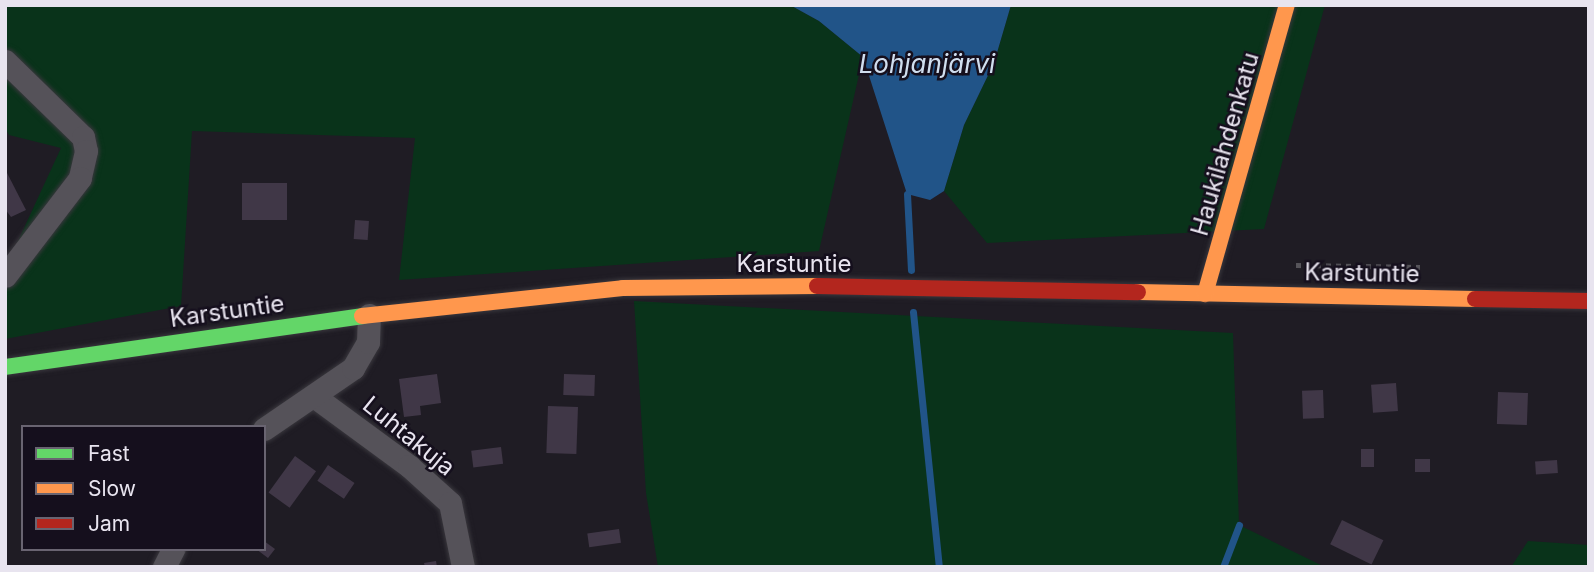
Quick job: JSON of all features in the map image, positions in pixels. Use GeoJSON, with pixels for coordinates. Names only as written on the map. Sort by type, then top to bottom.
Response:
{"type":"FeatureCollection","features":[{"type":"Feature","properties":{"kind":"street","name":"Haukilahdenkatu"},"geometry":{"type":"LineString","coordinates":[[1205,294],[1287,5]]}},
{"type":"Feature","properties":{"kind":"street"},"geometry":{"type":"LineString","coordinates":[[5,61],[83,137],[86,151],[80,178],[5,276]]}},
{"type":"Feature","properties":{"kind":"street","name":"Karstuntie"},"geometry":{"type":"LineString","coordinates":[[5,367],[369,315],[623,288],[852,286],[1589,301]]}},
{"type":"Feature","properties":{"kind":"street"},"geometry":{"type":"LineString","coordinates":[[266,428],[315,397],[353,368],[368,342],[369,315]]}},
{"type":"Feature","properties":{"kind":"street","name":"Luhtakuja"},"geometry":{"type":"LineString","coordinates":[[315,397],[409,466],[450,503],[463,567]]}},
{"type":"Feature","properties":{"kind":"street"},"geometry":{"type":"LineString","coordinates":[[164,567],[172,551]]}},
{"type":"Feature","properties":{"kind":"green space"},"geometry":{"type":"Polygon","coordinates":[[[5,5],[790,5],[819,21],[863,57],[819,251],[399,280],[415,138],[192,131],[181,306],[5,339],[5,269],[61,148],[9,135],[5,128],[5,5]]]}},
{"type":"Feature","properties":{"kind":"green space"},"geometry":{"type":"Polygon","coordinates":[[[1011,5],[1325,5],[1264,229],[987,243],[944,191],[964,125],[994,63],[1011,5]]]}},
{"type":"Feature","properties":{"kind":"green space"},"geometry":{"type":"Polygon","coordinates":[[[634,301],[1233,333],[1239,525],[1325,567],[658,567],[646,493],[634,301]]]}},
{"type":"Feature","properties":{"kind":"green space"},"geometry":{"type":"Polygon","coordinates":[[[1528,541],[1589,545],[1589,567],[1511,567],[1528,541]]]}},
{"type":"Feature","properties":{"kind":"water","name":"Lohjanjärvi"},"geometry":{"type":"Polygon","coordinates":[[[790,5],[1011,5],[994,63],[964,125],[944,191],[930,200],[907,194],[863,57],[819,21],[790,5]]]}},
{"type":"Feature","properties":{"kind":"building"},"geometry":{"type":"Polygon","coordinates":[[[5,169],[26,210],[11,217],[5,209],[5,169]]]}},
{"type":"Feature","properties":{"kind":"building"},"geometry":{"type":"Polygon","coordinates":[[[242,183],[287,183],[287,220],[242,220],[242,183]]]}},
{"type":"Feature","properties":{"kind":"building"},"geometry":{"type":"Polygon","coordinates":[[[355,220],[369,221],[368,240],[354,239],[355,220]]]}},
{"type":"Feature","properties":{"kind":"building"},"geometry":{"type":"Polygon","coordinates":[[[437,374],[441,403],[420,406],[421,415],[404,417],[399,379],[437,374]]]}},
{"type":"Feature","properties":{"kind":"building"},"geometry":{"type":"Polygon","coordinates":[[[564,374],[595,375],[594,396],[563,395],[564,374]]]}},
{"type":"Feature","properties":{"kind":"building"},"geometry":{"type":"Polygon","coordinates":[[[1396,383],[1398,411],[1373,413],[1371,385],[1396,383]]]}},
{"type":"Feature","properties":{"kind":"building"},"geometry":{"type":"Polygon","coordinates":[[[1323,390],[1324,418],[1303,419],[1302,391],[1323,390]]]}},
{"type":"Feature","properties":{"kind":"building"},"geometry":{"type":"Polygon","coordinates":[[[1498,392],[1528,393],[1527,425],[1497,424],[1498,392]]]}},
{"type":"Feature","properties":{"kind":"building"},"geometry":{"type":"Polygon","coordinates":[[[548,406],[578,407],[576,454],[546,453],[548,406]]]}},
{"type":"Feature","properties":{"kind":"building"},"geometry":{"type":"Polygon","coordinates":[[[501,447],[503,464],[473,468],[471,451],[501,447]]]}},
{"type":"Feature","properties":{"kind":"building"},"geometry":{"type":"Polygon","coordinates":[[[1361,449],[1374,449],[1374,467],[1361,467],[1361,449]]]}},
{"type":"Feature","properties":{"kind":"building"},"geometry":{"type":"Polygon","coordinates":[[[295,456],[316,471],[290,508],[269,492],[295,456]]]}},
{"type":"Feature","properties":{"kind":"building"},"geometry":{"type":"Polygon","coordinates":[[[1415,459],[1430,459],[1430,472],[1415,472],[1415,459]]]}},
{"type":"Feature","properties":{"kind":"building"},"geometry":{"type":"Polygon","coordinates":[[[1557,460],[1558,473],[1536,475],[1535,462],[1557,460]]]}},
{"type":"Feature","properties":{"kind":"building"},"geometry":{"type":"Polygon","coordinates":[[[328,465],[355,483],[344,499],[317,481],[328,465]]]}},
{"type":"Feature","properties":{"kind":"building"},"geometry":{"type":"Polygon","coordinates":[[[1342,520],[1383,540],[1372,564],[1330,544],[1342,520]]]}},
{"type":"Feature","properties":{"kind":"building"},"geometry":{"type":"Polygon","coordinates":[[[619,529],[621,543],[589,547],[587,533],[619,529]]]}},
{"type":"Feature","properties":{"kind":"building"},"geometry":{"type":"Polygon","coordinates":[[[266,542],[275,549],[268,558],[259,551],[266,551],[266,542]]]}},
{"type":"Feature","properties":{"kind":"building"},"geometry":{"type":"Polygon","coordinates":[[[436,561],[437,567],[425,567],[424,563],[436,561]]]}},
{"type":"Feature","properties":{"kind":"waterway"},"geometry":{"type":"LineString","coordinates":[[907,194],[911,270]]}},
{"type":"Feature","properties":{"kind":"waterway"},"geometry":{"type":"LineString","coordinates":[[913,312],[939,567]]}},
{"type":"Feature","properties":{"kind":"waterway"},"geometry":{"type":"LineString","coordinates":[[1223,567],[1239,525]]}},
{"type":"Feature","properties":{"kind":"traffic: fast"},"geometry":{"type":"LineString","coordinates":[[5,367],[362,316]]}},
{"type":"Feature","properties":{"kind":"traffic: slow"},"geometry":{"type":"LineString","coordinates":[[1205,294],[1287,5]]}},
{"type":"Feature","properties":{"kind":"traffic: slow"},"geometry":{"type":"LineString","coordinates":[[362,316],[623,288],[817,286]]}},
{"type":"Feature","properties":{"kind":"traffic: slow"},"geometry":{"type":"LineString","coordinates":[[1138,292],[1475,299]]}},
{"type":"Feature","properties":{"kind":"traffic: jam"},"geometry":{"type":"LineString","coordinates":[[817,286],[1138,292]]}},
{"type":"Feature","properties":{"kind":"traffic: jam"},"geometry":{"type":"LineString","coordinates":[[1475,299],[1589,301]]}}]}
